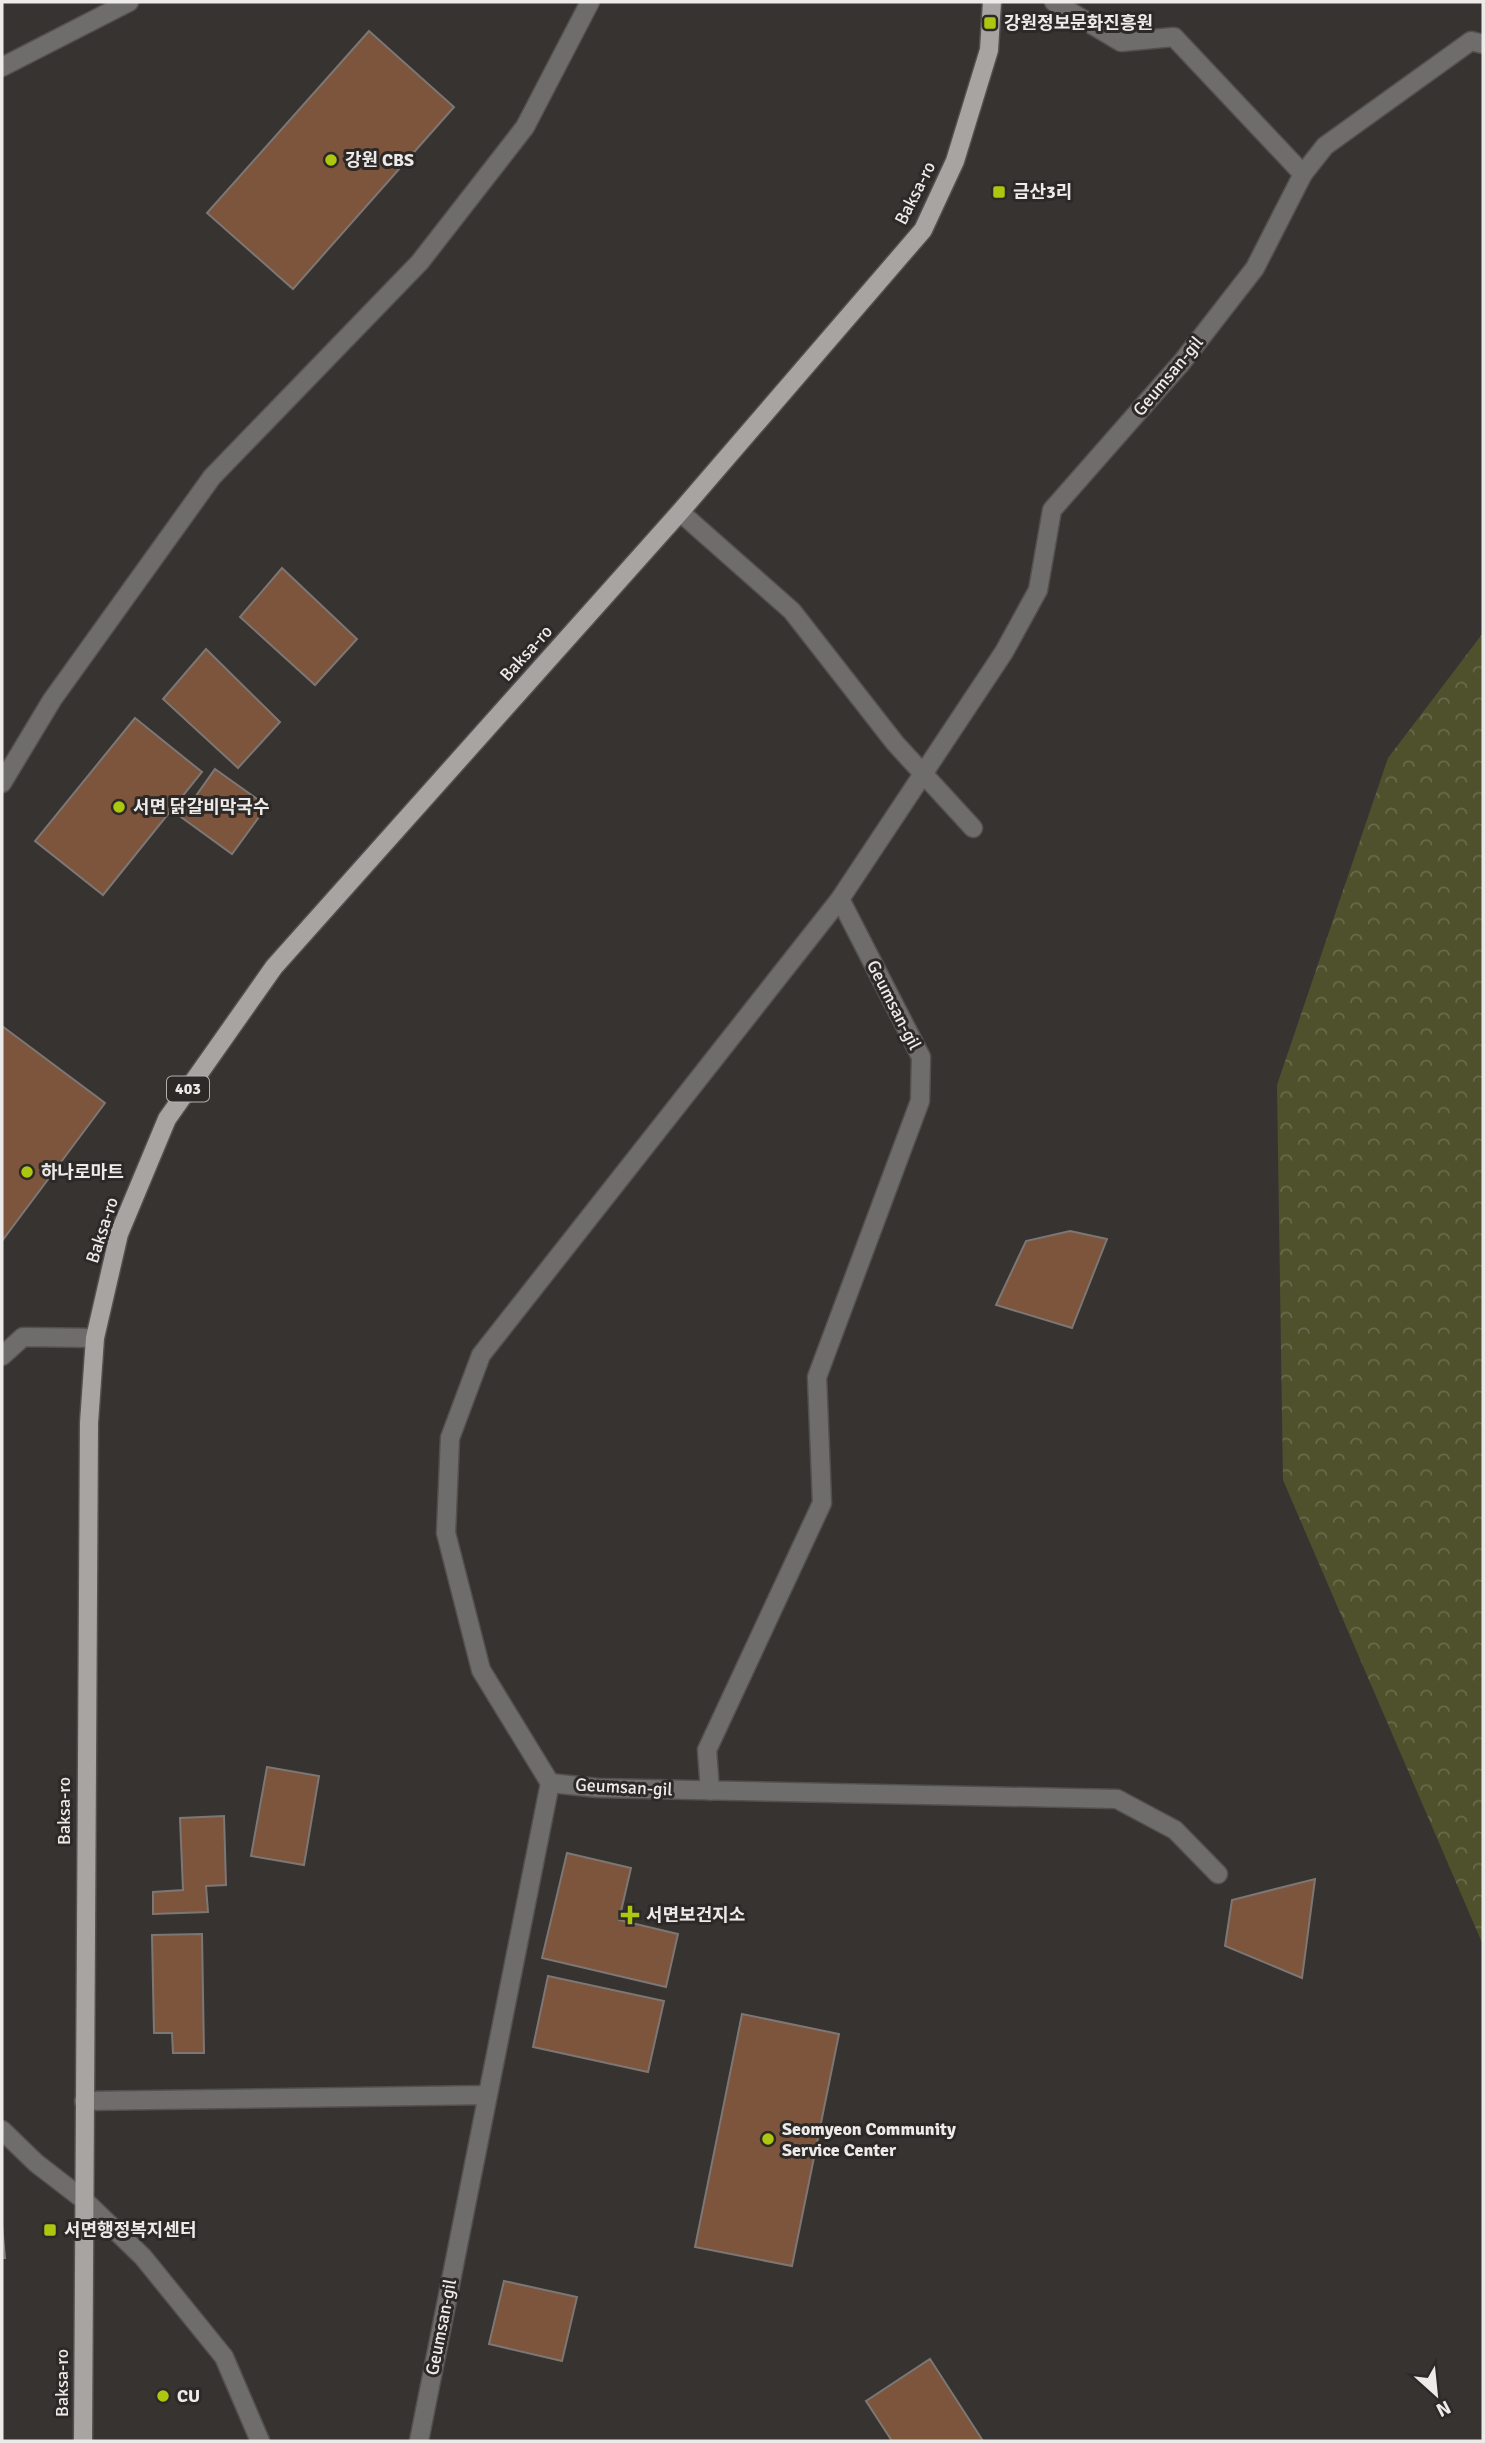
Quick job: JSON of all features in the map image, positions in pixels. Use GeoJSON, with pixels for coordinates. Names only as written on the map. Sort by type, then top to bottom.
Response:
{"type":"FeatureCollection","features":[{"type":"Feature","properties":{"kind":"main road","name":"Baksa-ro"},"geometry":{"type":"LineString","coordinates":[[83,2441],[89,1423],[95,1338],[119,1234],[167,1119],[274,967],[680,512],[923,230],[955,161],[989,50],[992,2]]}},
{"type":"Feature","properties":{"kind":"street"},"geometry":{"type":"LineString","coordinates":[[2,67],[129,2]]}},
{"type":"Feature","properties":{"kind":"street"},"geometry":{"type":"LineString","coordinates":[[2,783],[52,700],[212,477],[420,262],[525,127],[590,2]]}},
{"type":"Feature","properties":{"kind":"street"},"geometry":{"type":"LineString","coordinates":[[1054,2],[1121,42],[1174,37],[1303,174]]}},
{"type":"Feature","properties":{"kind":"street","name":"Geumsan-gil"},"geometry":{"type":"LineString","coordinates":[[710,1791],[708,1750],[822,1503],[817,1377],[920,1101],[921,1057],[840,899],[1004,652],[1038,590],[1052,510],[1182,362],[1255,268],[1303,174],[1325,146],[1471,41],[1483,44]]}},
{"type":"Feature","properties":{"kind":"street"},"geometry":{"type":"LineString","coordinates":[[680,512],[792,611],[895,743],[973,828]]}},
{"type":"Feature","properties":{"kind":"street"},"geometry":{"type":"LineString","coordinates":[[550,1783],[481,1671],[446,1533],[450,1438],[481,1354],[840,899]]}},
{"type":"Feature","properties":{"kind":"street"},"geometry":{"type":"LineString","coordinates":[[2,1356],[23,1337],[95,1338]]}},
{"type":"Feature","properties":{"kind":"street","name":"Geumsan-gil"},"geometry":{"type":"LineString","coordinates":[[419,2441],[550,1783],[598,1788],[1117,1799],[1175,1830],[1218,1874]]}},
{"type":"Feature","properties":{"kind":"street"},"geometry":{"type":"LineString","coordinates":[[84,2101],[487,2095]]}},
{"type":"Feature","properties":{"kind":"street"},"geometry":{"type":"LineString","coordinates":[[2,2130],[36,2163],[84,2200],[143,2257],[224,2357],[260,2441]]}},
{"type":"Feature","properties":{"kind":"green space"},"geometry":{"type":"Polygon","coordinates":[[[1483,633],[1483,1945],[1283,1480],[1277,1085],[1388,758],[1483,633]]]}},
{"type":"Feature","properties":{"kind":"building","name":"강원 CBS"},"geometry":{"type":"Polygon","coordinates":[[[369,31],[454,107],[293,289],[207,213],[369,31]]]}},
{"type":"Feature","properties":{"kind":"building"},"geometry":{"type":"Polygon","coordinates":[[[282,568],[357,639],[315,685],[240,617],[282,568]]]}},
{"type":"Feature","properties":{"kind":"building"},"geometry":{"type":"Polygon","coordinates":[[[206,649],[280,722],[238,768],[163,699],[206,649]]]}},
{"type":"Feature","properties":{"kind":"building","name":"서면 닭갈비막국수"},"geometry":{"type":"Polygon","coordinates":[[[135,718],[202,772],[103,895],[35,841],[135,718]]]}},
{"type":"Feature","properties":{"kind":"building"},"geometry":{"type":"Polygon","coordinates":[[[215,769],[267,806],[232,854],[181,817],[215,769]]]}},
{"type":"Feature","properties":{"kind":"building","name":"하나로마트"},"geometry":{"type":"Polygon","coordinates":[[[2,1026],[105,1103],[2,1241],[2,1026]]]}},
{"type":"Feature","properties":{"kind":"building"},"geometry":{"type":"Polygon","coordinates":[[[1070,1231],[1107,1239],[1072,1328],[996,1305],[1026,1241],[1070,1231]]]}},
{"type":"Feature","properties":{"kind":"building"},"geometry":{"type":"Polygon","coordinates":[[[267,1767],[319,1776],[304,1865],[251,1856],[267,1767]]]}},
{"type":"Feature","properties":{"kind":"building"},"geometry":{"type":"Polygon","coordinates":[[[224,1816],[226,1885],[206,1886],[208,1912],[153,1914],[153,1892],[183,1890],[180,1818],[224,1816]]]}},
{"type":"Feature","properties":{"kind":"building"},"geometry":{"type":"Polygon","coordinates":[[[567,1853],[631,1868],[619,1920],[678,1934],[666,1987],[542,1958],[567,1853]]]}},
{"type":"Feature","properties":{"kind":"building"},"geometry":{"type":"Polygon","coordinates":[[[1315,1879],[1302,1978],[1225,1946],[1232,1900],[1315,1879]]]}},
{"type":"Feature","properties":{"kind":"building"},"geometry":{"type":"Polygon","coordinates":[[[202,1934],[204,2053],[173,2053],[172,2033],[154,2033],[152,1935],[202,1934]]]}},
{"type":"Feature","properties":{"kind":"building"},"geometry":{"type":"Polygon","coordinates":[[[548,1976],[664,2001],[648,2072],[533,2047],[548,1976]]]}},
{"type":"Feature","properties":{"kind":"building"},"geometry":{"type":"Polygon","coordinates":[[[742,2014],[839,2034],[792,2266],[695,2247],[742,2014]]]}},
{"type":"Feature","properties":{"kind":"building"},"geometry":{"type":"Polygon","coordinates":[[[2,2224],[5,2258],[2,2258],[2,2224]]]}},
{"type":"Feature","properties":{"kind":"building"},"geometry":{"type":"Polygon","coordinates":[[[504,2281],[577,2297],[562,2361],[489,2344],[504,2281]]]}},
{"type":"Feature","properties":{"kind":"building"},"geometry":{"type":"Polygon","coordinates":[[[930,2359],[983,2441],[892,2441],[866,2401],[930,2359]]]}},
{"type":"Feature","properties":{"kind":"place","name":"강원정보문화진흥원"},"geometry":{"type":"Point","coordinates":[990,23]}},
{"type":"Feature","properties":{"kind":"place","name":"강원 CBS"},"geometry":{"type":"Point","coordinates":[331,160]}},
{"type":"Feature","properties":{"kind":"place","name":"금산3리"},"geometry":{"type":"Point","coordinates":[999,192]}},
{"type":"Feature","properties":{"kind":"place","name":"서면 닭갈비막국수"},"geometry":{"type":"Point","coordinates":[119,807]}},
{"type":"Feature","properties":{"kind":"place","name":"하나로마트"},"geometry":{"type":"Point","coordinates":[27,1172]}},
{"type":"Feature","properties":{"kind":"place","name":"서면보건지소"},"geometry":{"type":"Point","coordinates":[630,1915]}},
{"type":"Feature","properties":{"kind":"place","name":"Seomyeon Community Service Center"},"geometry":{"type":"Point","coordinates":[768,2139]}},
{"type":"Feature","properties":{"kind":"place","name":"서면행정복지센터"},"geometry":{"type":"Point","coordinates":[50,2230]}},
{"type":"Feature","properties":{"kind":"place","name":"CU"},"geometry":{"type":"Point","coordinates":[163,2396]}}]}
